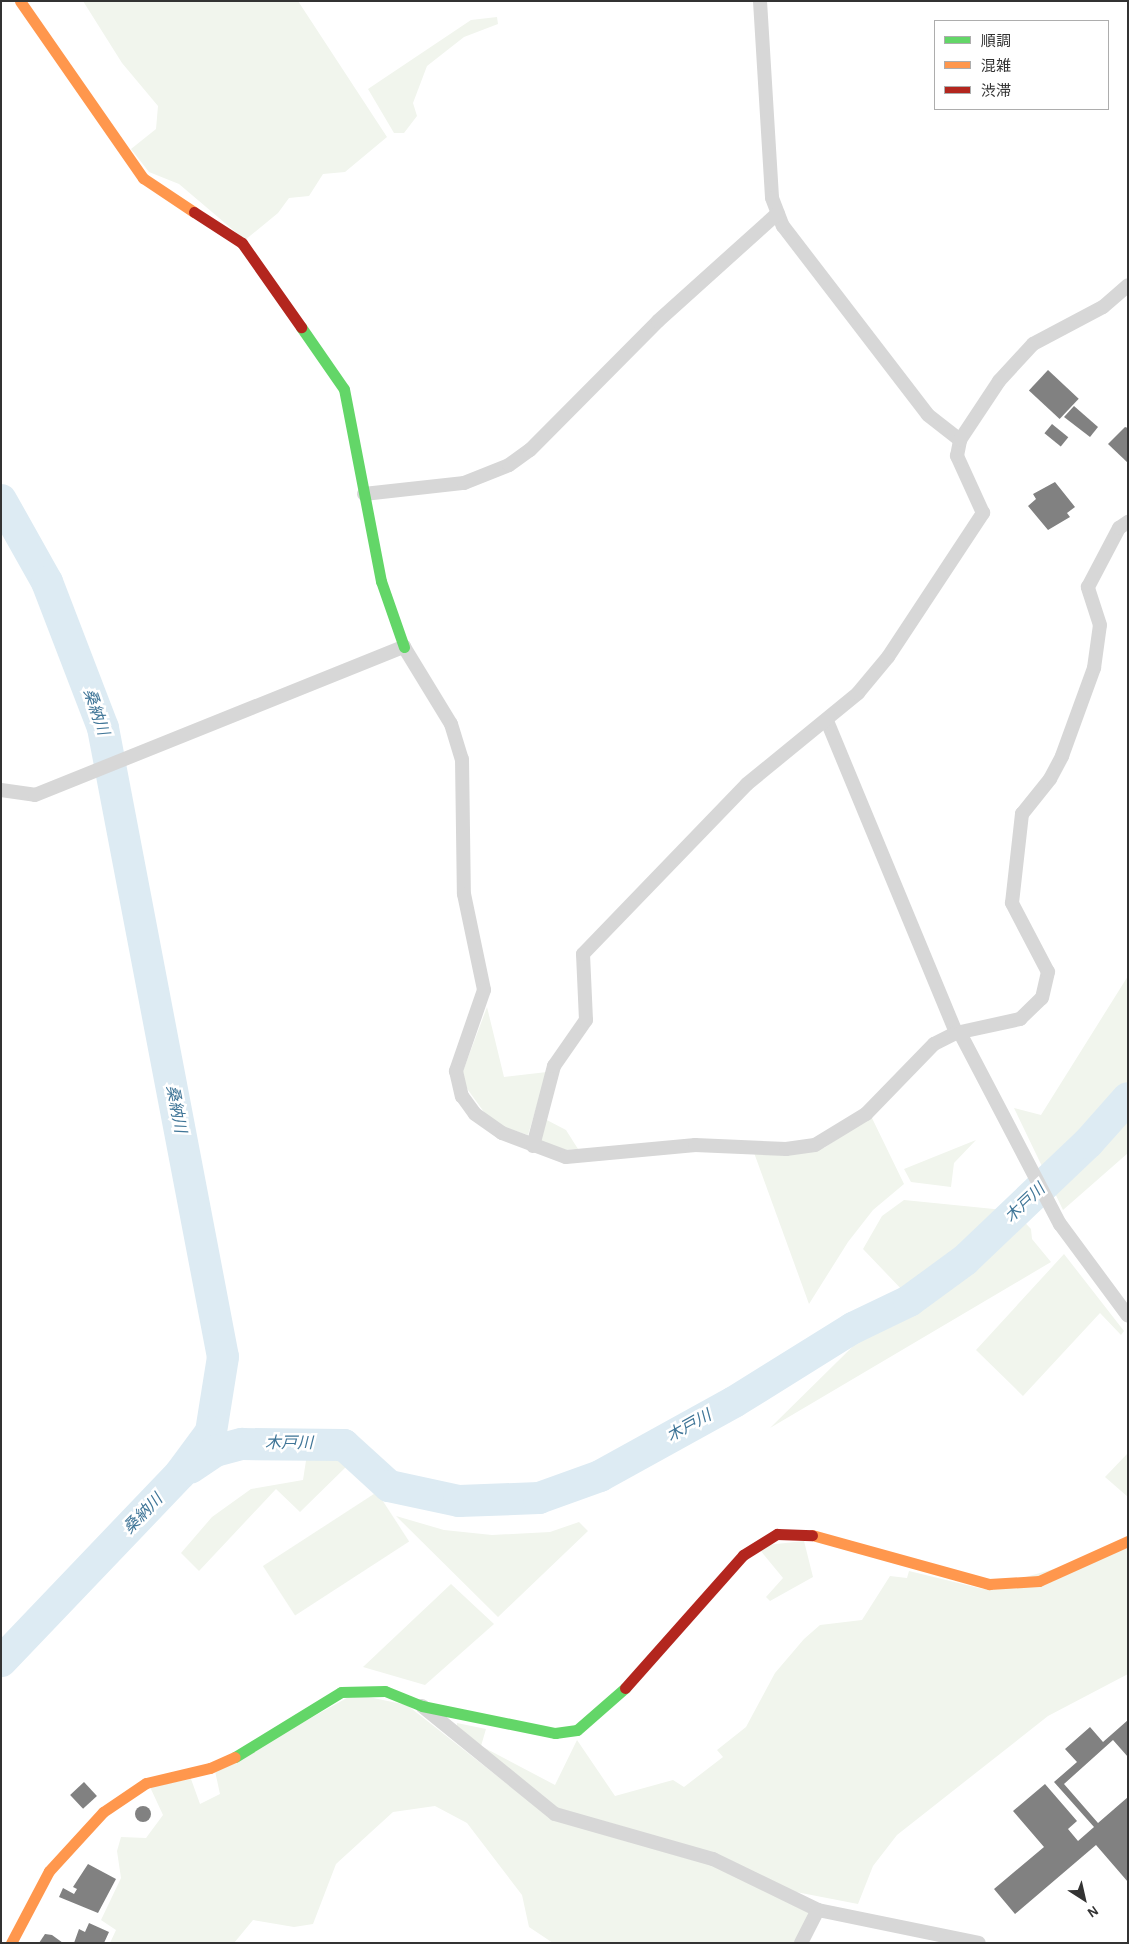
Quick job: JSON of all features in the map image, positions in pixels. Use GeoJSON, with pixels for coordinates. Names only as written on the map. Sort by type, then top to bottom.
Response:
{"type":"FeatureCollection","features":[{"type":"Feature","properties":{"kind":"street"},"geometry":{"type":"LineString","coordinates":[[20,1],[143,178],[242,243],[320,350],[344,389],[381,581],[404,646],[451,724],[462,759],[464,894],[484,990],[480,1013],[459,1052],[457,1082],[475,1114],[502,1133],[566,1157],[694,1145],[786,1149],[815,1145],[866,1114],[916,1059],[958,1033],[1020,1019],[1035,1009],[1046,991],[1048,972],[1012,903],[1022,814],[1050,779],[1062,756],[1094,668],[1100,625],[1088,587],[1119,528],[1128,522]]}},
{"type":"Feature","properties":{"kind":"street"},"geometry":{"type":"LineString","coordinates":[[760,1],[772,198],[783,226],[928,415],[960,440]]}},
{"type":"Feature","properties":{"kind":"street"},"geometry":{"type":"LineString","coordinates":[[364,494],[464,483],[508,465],[530,450],[658,321],[778,213]]}},
{"type":"Feature","properties":{"kind":"street"},"geometry":{"type":"LineString","coordinates":[[533,1146],[554,1066],[586,1020],[583,954],[747,784],[790,745],[827,720],[888,657],[979,524],[982,505],[957,456],[960,440],[999,381],[1033,344],[1102,307],[1128,285]]}},
{"type":"Feature","properties":{"kind":"street"},"geometry":{"type":"LineString","coordinates":[[1,790],[36,795],[404,646]]}},
{"type":"Feature","properties":{"kind":"street"},"geometry":{"type":"LineString","coordinates":[[827,720],[958,1033],[1060,1224],[1128,1316]]}},
{"type":"Feature","properties":{"kind":"street"},"geometry":{"type":"LineString","coordinates":[[11,1943],[64,1850],[103,1812],[146,1783],[231,1758],[341,1692],[385,1691],[422,1706],[541,1732],[577,1730],[624,1689],[743,1555],[777,1534],[816,1535],[998,1584],[1039,1581],[1128,1542]]}},
{"type":"Feature","properties":{"kind":"street"},"geometry":{"type":"LineString","coordinates":[[422,1706],[555,1814],[713,1859],[818,1910],[978,1943]]}},
{"type":"Feature","properties":{"kind":"street"},"geometry":{"type":"LineString","coordinates":[[801,1943],[818,1910]]}},
{"type":"Feature","properties":{"kind":"shaded area"},"geometry":{"type":"Polygon","coordinates":[[[83,1],[298,1],[387,137],[345,172],[323,174],[309,196],[289,198],[278,213],[245,240],[179,184],[149,172],[131,149],[156,129],[158,106],[122,63],[83,1]]]}},
{"type":"Feature","properties":{"kind":"shaded area"},"geometry":{"type":"Polygon","coordinates":[[[497,17],[498,24],[464,37],[427,66],[413,103],[417,116],[404,133],[394,133],[368,89],[471,20],[497,17]]]}},
{"type":"Feature","properties":{"kind":"shaded area"},"geometry":{"type":"Polygon","coordinates":[[[1128,976],[1128,1153],[1063,1210],[1014,1108],[1041,1115],[1128,976]]]}},
{"type":"Feature","properties":{"kind":"shaded area"},"geometry":{"type":"Polygon","coordinates":[[[487,1007],[504,1077],[547,1072],[528,1135],[492,1123],[460,1079],[487,1007]]]}},
{"type":"Feature","properties":{"kind":"shaded area"},"geometry":{"type":"Polygon","coordinates":[[[871,1116],[904,1184],[873,1210],[848,1242],[809,1304],[753,1150],[824,1148],[871,1116]]]}},
{"type":"Feature","properties":{"kind":"shaded area"},"geometry":{"type":"Polygon","coordinates":[[[543,1118],[566,1130],[578,1149],[564,1150],[541,1144],[543,1118]]]}},
{"type":"Feature","properties":{"kind":"shaded area"},"geometry":{"type":"Polygon","coordinates":[[[976,1140],[954,1163],[951,1187],[911,1182],[904,1169],[976,1140]]]}},
{"type":"Feature","properties":{"kind":"shaded area"},"geometry":{"type":"Polygon","coordinates":[[[904,1200],[1014,1211],[1031,1229],[1032,1239],[1051,1262],[770,1428],[906,1294],[863,1249],[882,1216],[904,1200]]]}},
{"type":"Feature","properties":{"kind":"shaded area"},"geometry":{"type":"Polygon","coordinates":[[[1064,1254],[1124,1331],[1121,1335],[1100,1313],[1023,1396],[976,1350],[1064,1254]]]}},
{"type":"Feature","properties":{"kind":"shaded area"},"geometry":{"type":"Polygon","coordinates":[[[338,1452],[349,1464],[300,1512],[276,1489],[199,1571],[181,1553],[212,1517],[251,1489],[303,1480],[307,1454],[338,1452]]]}},
{"type":"Feature","properties":{"kind":"shaded area"},"geometry":{"type":"Polygon","coordinates":[[[1128,1453],[1128,1497],[1105,1477],[1128,1453]]]}},
{"type":"Feature","properties":{"kind":"shaded area"},"geometry":{"type":"Polygon","coordinates":[[[377,1492],[409,1541],[295,1616],[263,1566],[377,1492]]]}},
{"type":"Feature","properties":{"kind":"shaded area"},"geometry":{"type":"Polygon","coordinates":[[[396,1516],[444,1530],[492,1535],[550,1532],[579,1522],[588,1531],[498,1617],[396,1516]]]}},
{"type":"Feature","properties":{"kind":"shaded area"},"geometry":{"type":"Polygon","coordinates":[[[804,1541],[813,1577],[770,1601],[766,1597],[783,1578],[760,1550],[767,1545],[804,1541]]]}},
{"type":"Feature","properties":{"kind":"shaded area"},"geometry":{"type":"Polygon","coordinates":[[[1128,1548],[1128,1674],[1048,1716],[897,1835],[873,1866],[858,1904],[796,1892],[556,1810],[457,1727],[457,1723],[486,1729],[481,1746],[555,1785],[577,1740],[615,1796],[673,1780],[684,1787],[723,1757],[717,1750],[746,1727],[775,1673],[804,1639],[820,1625],[862,1620],[890,1576],[907,1578],[909,1571],[983,1589],[1128,1548]]]}},
{"type":"Feature","properties":{"kind":"shaded area"},"geometry":{"type":"Polygon","coordinates":[[[451,1584],[494,1624],[425,1685],[363,1667],[451,1584]]]}},
{"type":"Feature","properties":{"kind":"shaded area"},"geometry":{"type":"Polygon","coordinates":[[[354,1694],[407,1705],[539,1809],[712,1863],[812,1914],[796,1943],[553,1943],[529,1927],[522,1895],[467,1823],[435,1806],[393,1812],[336,1864],[313,1924],[294,1927],[253,1920],[234,1943],[110,1943],[116,1930],[101,1920],[121,1878],[117,1851],[121,1837],[146,1838],[163,1815],[150,1787],[191,1779],[200,1804],[220,1794],[215,1771],[354,1694]]]}},
{"type":"Feature","properties":{"kind":"building"},"geometry":{"type":"Polygon","coordinates":[[[1048,370],[1079,399],[1060,419],[1029,390],[1048,370]]]}},
{"type":"Feature","properties":{"kind":"building"},"geometry":{"type":"Polygon","coordinates":[[[1074,406],[1098,427],[1090,437],[1064,417],[1074,406]]]}},
{"type":"Feature","properties":{"kind":"building"},"geometry":{"type":"Polygon","coordinates":[[[1052,424],[1068,437],[1061,447],[1044,433],[1052,424]]]}},
{"type":"Feature","properties":{"kind":"building"},"geometry":{"type":"Polygon","coordinates":[[[1125,427],[1128,428],[1128,463],[1108,444],[1125,427]]]}},
{"type":"Feature","properties":{"kind":"building"},"geometry":{"type":"Polygon","coordinates":[[[1055,482],[1075,507],[1067,513],[1070,517],[1048,530],[1028,506],[1036,499],[1033,494],[1055,482]]]}},
{"type":"Feature","properties":{"kind":"building"},"geometry":{"type":"Polygon","coordinates":[[[1128,1720],[1128,1757],[1113,1740],[1064,1784],[1098,1823],[1128,1797],[1128,1882],[1096,1845],[1015,1914],[994,1889],[1044,1847],[1013,1811],[1045,1784],[1077,1821],[1068,1829],[1078,1841],[1094,1827],[1054,1782],[1077,1762],[1065,1749],[1090,1727],[1103,1742],[1128,1720]]]}},
{"type":"Feature","properties":{"kind":"building"},"geometry":{"type":"Polygon","coordinates":[[[84,1782],[97,1796],[83,1809],[70,1795],[84,1782]]]}},
{"type":"Feature","properties":{"kind":"building"},"geometry":{"type":"Polygon","coordinates":[[[140,1806],[146,1806],[151,1811],[149,1820],[140,1822],[135,1817],[135,1811],[140,1806]]]}},
{"type":"Feature","properties":{"kind":"building"},"geometry":{"type":"Polygon","coordinates":[[[88,1864],[116,1879],[98,1913],[59,1897],[63,1888],[74,1894],[77,1889],[73,1887],[88,1864]]]}},
{"type":"Feature","properties":{"kind":"building"},"geometry":{"type":"Polygon","coordinates":[[[89,1923],[109,1932],[104,1943],[74,1943],[79,1929],[85,1932],[89,1923]]]}},
{"type":"Feature","properties":{"kind":"building"},"geometry":{"type":"Polygon","coordinates":[[[45,1934],[52,1935],[63,1943],[39,1943],[45,1934]]]}},
{"type":"Feature","properties":{"kind":"waterway","name":"桑納川"},"geometry":{"type":"LineString","coordinates":[[1,500],[47,582],[103,728],[223,1357],[211,1432],[180,1474],[1,1661]]}},
{"type":"Feature","properties":{"kind":"waterway","name":"木戸川"},"geometry":{"type":"LineString","coordinates":[[190,1468],[215,1451],[242,1444],[344,1445],[389,1486],[459,1501],[539,1498],[600,1476],[734,1402],[853,1328],[909,1301],[965,1260],[1088,1143],[1128,1098]]}},
{"type":"Feature","properties":{"kind":"traffic: fast"},"geometry":{"type":"LineString","coordinates":[[301,327],[344,389],[381,581],[404,647]]}},
{"type":"Feature","properties":{"kind":"traffic: fast"},"geometry":{"type":"LineString","coordinates":[[235,1757],[341,1692],[385,1691],[422,1706],[555,1733],[577,1730],[625,1688]]}},
{"type":"Feature","properties":{"kind":"traffic: slow"},"geometry":{"type":"LineString","coordinates":[[20,1],[143,178],[194,212]]}},
{"type":"Feature","properties":{"kind":"traffic: slow"},"geometry":{"type":"LineString","coordinates":[[812,1535],[989,1584],[1039,1581],[1128,1541]]}},
{"type":"Feature","properties":{"kind":"traffic: slow"},"geometry":{"type":"LineString","coordinates":[[11,1943],[49,1871],[103,1812],[146,1783],[210,1768],[235,1757]]}},
{"type":"Feature","properties":{"kind":"traffic: jam"},"geometry":{"type":"LineString","coordinates":[[194,212],[242,243],[301,327]]}},
{"type":"Feature","properties":{"kind":"traffic: jam"},"geometry":{"type":"LineString","coordinates":[[625,1688],[743,1555],[777,1534],[812,1535]]}}]}
